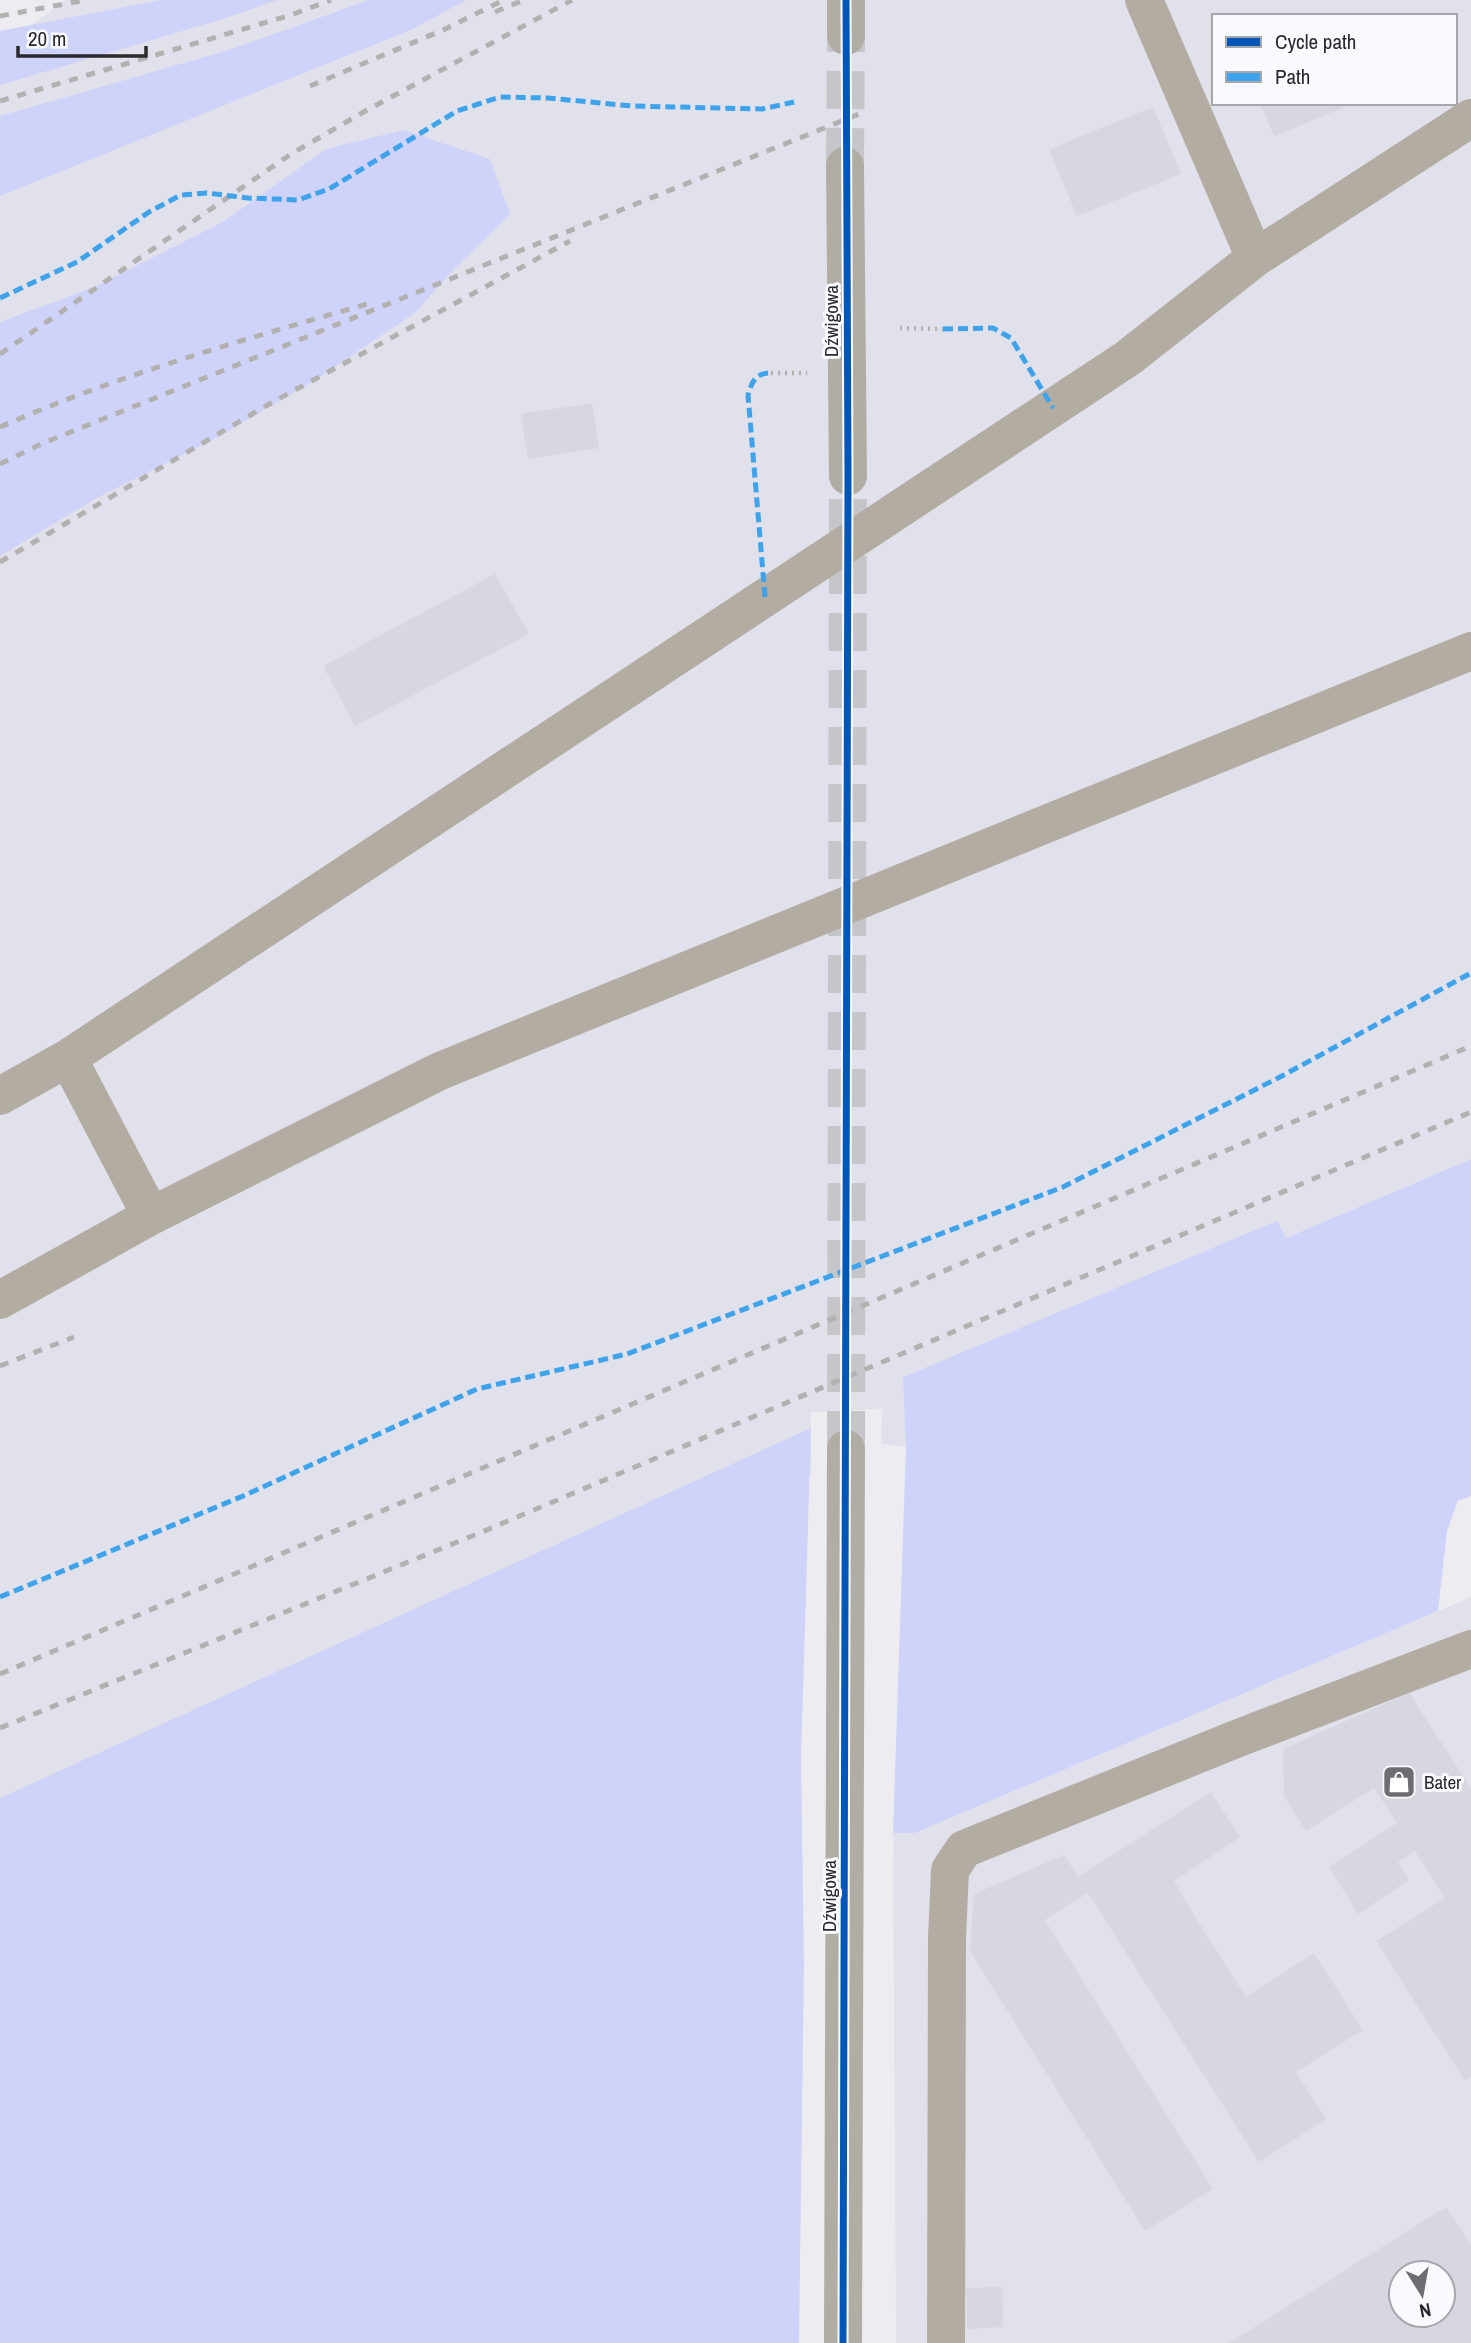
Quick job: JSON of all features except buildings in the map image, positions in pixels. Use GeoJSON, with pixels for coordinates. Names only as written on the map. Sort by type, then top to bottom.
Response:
{"type":"FeatureCollection","features":[{"type":"Feature","properties":{"kind":"main road","name":"Dźwigowa"},"geometry":{"type":"LineString","coordinates":[[845,166],[848,476]]}},
{"type":"Feature","properties":{"kind":"main road","name":"Dźwigowa"},"geometry":{"type":"LineString","coordinates":[[843,2343],[846,1449]]}},
{"type":"Feature","properties":{"kind":"lane"},"geometry":{"type":"LineString","coordinates":[[1144,0],[1255,258]]}},
{"type":"Feature","properties":{"kind":"lane"},"geometry":{"type":"LineString","coordinates":[[0,1096],[68,1058],[1128,358],[1255,258],[1471,118]]}},
{"type":"Feature","properties":{"kind":"lane"},"geometry":{"type":"LineString","coordinates":[[0,1300],[152,1216],[440,1071],[1471,651]]}},
{"type":"Feature","properties":{"kind":"lane"},"geometry":{"type":"LineString","coordinates":[[68,1058],[152,1216]]}},
{"type":"Feature","properties":{"kind":"lane"},"geometry":{"type":"LineString","coordinates":[[946,2343],[947,1938],[950,1870],[964,1849],[1223,1744],[1471,1649]]}},
{"type":"Feature","properties":{"kind":"path"},"geometry":{"type":"LineString","coordinates":[[900,328],[943,329]]}},
{"type":"Feature","properties":{"kind":"path"},"geometry":{"type":"LineString","coordinates":[[771,373],[811,372]]}},
{"type":"Feature","properties":{"kind":"shaded area"},"geometry":{"type":"Polygon","coordinates":[[[66,0],[1471,0],[1471,1159],[1286,1238],[917,1448],[881,1444],[882,1409],[811,1412],[811,1476],[0,1900],[0,47],[66,0]]]}},
{"type":"Feature","properties":{"kind":"shaded area"},"geometry":{"type":"Polygon","coordinates":[[[161,0],[277,0],[223,19],[0,85],[0,31],[161,0]]]}},
{"type":"Feature","properties":{"kind":"shaded area"},"geometry":{"type":"Polygon","coordinates":[[[369,0],[466,0],[413,29],[0,196],[0,116],[229,50],[369,0]]]}},
{"type":"Feature","properties":{"kind":"shaded area"},"geometry":{"type":"Polygon","coordinates":[[[403,130],[490,159],[510,214],[455,268],[415,313],[312,382],[218,437],[95,499],[0,556],[0,322],[94,287],[223,222],[326,149],[403,130]]]}},
{"type":"Feature","properties":{"kind":"shaded area"},"geometry":{"type":"Polygon","coordinates":[[[1471,1159],[1471,1496],[1458,1501],[1447,1531],[1438,1611],[915,1833],[893,1833],[906,1446],[903,1377],[1277,1221],[1286,1238],[1471,1159]]]}},
{"type":"Feature","properties":{"kind":"shaded area"},"geometry":{"type":"Polygon","coordinates":[[[811,1428],[801,1757],[804,1964],[799,2343],[0,2343],[0,1798],[811,1428]]]}},
{"type":"Feature","properties":{"kind":"shaded area"},"geometry":{"type":"Polygon","coordinates":[[[1471,1597],[1471,2343],[896,2343],[893,1833],[915,1833],[1471,1597]]]}},
{"type":"Feature","properties":{"kind":"tunnel"},"geometry":{"type":"LineString","coordinates":[[845,166],[846,36]]}},
{"type":"Feature","properties":{"kind":"tunnel"},"geometry":{"type":"LineString","coordinates":[[846,1449],[848,476]]}},
{"type":"Feature","properties":{"kind":"railway"},"geometry":{"type":"LineString","coordinates":[[0,16],[86,0]]}},
{"type":"Feature","properties":{"kind":"railway"},"geometry":{"type":"LineString","coordinates":[[0,101],[291,15],[331,0]]}},
{"type":"Feature","properties":{"kind":"railway"},"geometry":{"type":"LineString","coordinates":[[310,86],[443,30],[504,0]]}},
{"type":"Feature","properties":{"kind":"railway"},"geometry":{"type":"LineString","coordinates":[[495,12],[524,0]]}},
{"type":"Feature","properties":{"kind":"railway"},"geometry":{"type":"LineString","coordinates":[[0,354],[291,154],[572,0]]}},
{"type":"Feature","properties":{"kind":"railway"},"geometry":{"type":"LineString","coordinates":[[0,464],[41,444],[859,114]]}},
{"type":"Feature","properties":{"kind":"railway"},"geometry":{"type":"LineString","coordinates":[[0,562],[271,403],[570,241]]}},
{"type":"Feature","properties":{"kind":"railway"},"geometry":{"type":"LineString","coordinates":[[0,427],[135,375],[367,304]]}},
{"type":"Feature","properties":{"kind":"railway"},"geometry":{"type":"LineString","coordinates":[[0,1674],[1471,1046]]}},
{"type":"Feature","properties":{"kind":"railway"},"geometry":{"type":"LineString","coordinates":[[0,1728],[482,1532],[1471,1112]]}},
{"type":"Feature","properties":{"kind":"railway"},"geometry":{"type":"LineString","coordinates":[[0,1366],[74,1337]]}},
{"type":"Feature","properties":{"kind":"marked path"},"geometry":{"type":"LineString","coordinates":[[0,298],[77,262],[149,212],[181,195],[207,193],[298,200],[329,189],[457,111],[500,97],[548,98],[632,106],[762,109],[794,102]]}},
{"type":"Feature","properties":{"kind":"marked path"},"geometry":{"type":"LineString","coordinates":[[943,329],[993,328],[1011,338],[1053,408]]}},
{"type":"Feature","properties":{"kind":"marked path"},"geometry":{"type":"LineString","coordinates":[[765,597],[748,395],[755,379],[762,374],[771,373]]}},
{"type":"Feature","properties":{"kind":"marked path"},"geometry":{"type":"LineString","coordinates":[[0,1597],[243,1496],[477,1389],[627,1354],[1063,1187],[1280,1077],[1471,973]]}},
{"type":"Feature","properties":{"kind":"cycle path"},"geometry":{"type":"LineString","coordinates":[[843,2343],[848,476],[846,0]]}},
{"type":"Feature","properties":{"kind":"place","name":"Bater"},"geometry":{"type":"Point","coordinates":[1399,1782]}}]}
